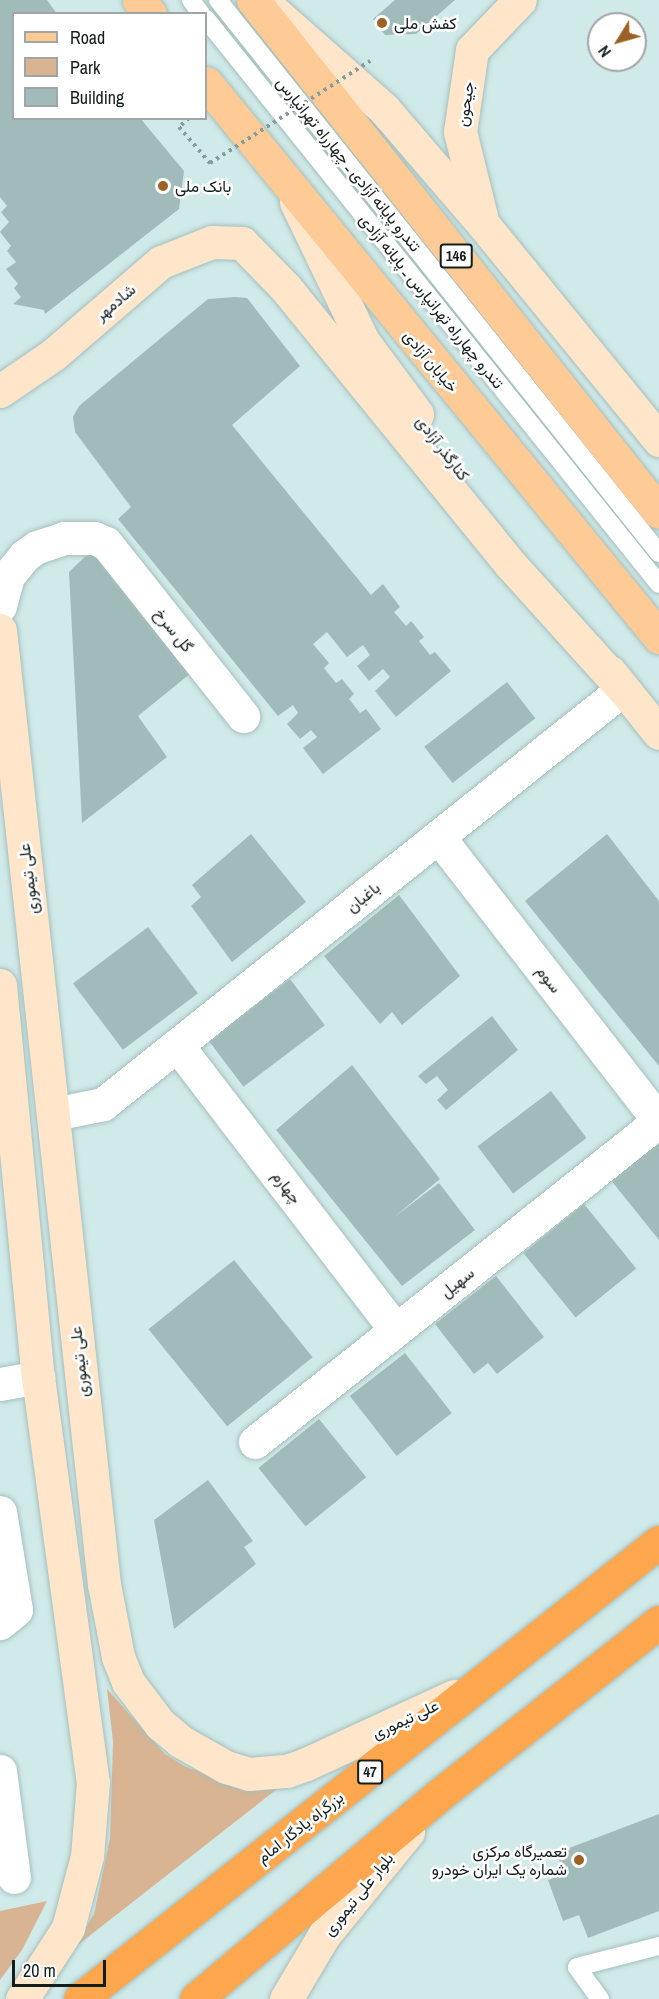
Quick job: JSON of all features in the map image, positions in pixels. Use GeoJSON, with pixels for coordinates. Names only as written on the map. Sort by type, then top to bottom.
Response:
{"type":"FeatureCollection","features":[{"type":"Feature","properties":{"kind":"highway","name":"بزرگراه یادگار امام"},"geometry":{"type":"LineString","coordinates":[[80,1999],[485,1682],[659,1542]]}},
{"type":"Feature","properties":{"kind":"highway"},"geometry":{"type":"LineString","coordinates":[[196,1999],[253,1954],[439,1795],[659,1622]]}},
{"type":"Feature","properties":{"kind":"highway"},"geometry":{"type":"LineString","coordinates":[[214,1999],[253,1954]]}},
{"type":"Feature","properties":{"kind":"main road"},"geometry":{"type":"LineString","coordinates":[[139,0],[148,12]]}},
{"type":"Feature","properties":{"kind":"main road","name":"146"},"geometry":{"type":"LineString","coordinates":[[253,0],[659,512]]}},
{"type":"Feature","properties":{"kind":"main road"},"geometry":{"type":"LineString","coordinates":[[260,0],[384,109],[483,224],[659,440]]}},
{"type":"Feature","properties":{"kind":"main road","name":"جیحون"},"geometry":{"type":"LineString","coordinates":[[483,224],[460,132],[472,50],[520,0]]}},
{"type":"Feature","properties":{"kind":"main road","name":"خیابان آزادی"},"geometry":{"type":"LineString","coordinates":[[207,85],[290,190],[659,637]]}},
{"type":"Feature","properties":{"kind":"main road","name":"کنارگذر آزادی"},"geometry":{"type":"LineString","coordinates":[[290,190],[363,341],[623,689],[659,733]]}},
{"type":"Feature","properties":{"kind":"main road","name":"شادمهر"},"geometry":{"type":"LineString","coordinates":[[0,391],[54,354],[161,262],[212,242],[242,243]]}},
{"type":"Feature","properties":{"kind":"main road","name":"کنارگذر آزادی"},"geometry":{"type":"LineString","coordinates":[[242,243],[285,287],[511,565],[623,689]]}},
{"type":"Feature","properties":{"kind":"main road","name":"علی تیموری"},"geometry":{"type":"LineString","coordinates":[[0,630],[49,1059],[104,1584],[118,1657],[143,1704],[180,1741],[226,1767],[263,1774],[306,1764],[485,1682]]}},
{"type":"Feature","properties":{"kind":"main road"},"geometry":{"type":"LineString","coordinates":[[0,985],[5,1065],[38,1377],[89,1741],[92,1821],[80,1889],[68,1928],[22,1999]]}},
{"type":"Feature","properties":{"kind":"main road"},"geometry":{"type":"LineString","coordinates":[[5,1065],[49,1059]]}},
{"type":"Feature","properties":{"kind":"main road","name":"بلوار علی تیموری"},"geometry":{"type":"LineString","coordinates":[[286,1999],[324,1935],[439,1795]]}},
{"type":"Feature","properties":{"kind":"street","name":"گل سرخ"},"geometry":{"type":"LineString","coordinates":[[0,606],[8,576],[24,555],[37,547],[64,538],[94,538],[106,543],[243,716]]}},
{"type":"Feature","properties":{"kind":"street","name":"باغبان"},"geometry":{"type":"LineString","coordinates":[[54,1114],[103,1104],[623,689]]}},
{"type":"Feature","properties":{"kind":"street","name":"سوم"},"geometry":{"type":"LineString","coordinates":[[439,837],[659,1121]]}},
{"type":"Feature","properties":{"kind":"street","name":"چهارم"},"geometry":{"type":"LineString","coordinates":[[177,1045],[396,1330]]}},
{"type":"Feature","properties":{"kind":"street","name":"سهیل"},"geometry":{"type":"LineString","coordinates":[[255,1442],[659,1121]]}},
{"type":"Feature","properties":{"kind":"street"},"geometry":{"type":"LineString","coordinates":[[0,1384],[38,1377]]}},
{"type":"Feature","properties":{"kind":"street"},"geometry":{"type":"LineString","coordinates":[[0,1512],[8,1617]]}},
{"type":"Feature","properties":{"kind":"street"},"geometry":{"type":"LineString","coordinates":[[0,1771],[14,1877]]}},
{"type":"Feature","properties":{"kind":"lane","name":"تندرو پایانه آزادی ـ چهارراه تهرانپارس"},"geometry":{"type":"LineString","coordinates":[[218,0],[659,554]]}},
{"type":"Feature","properties":{"kind":"lane","name":"تندرو چهارراه تهرانپارس ـ پایانه آزادی"},"geometry":{"type":"LineString","coordinates":[[207,20],[659,584]]}},
{"type":"Feature","properties":{"kind":"lane"},"geometry":{"type":"LineString","coordinates":[[600,1999],[577,1967],[659,1946]]}},
{"type":"Feature","properties":{"kind":"path"},"geometry":{"type":"LineString","coordinates":[[187,120],[179,127],[210,163],[370,61]]}},
{"type":"Feature","properties":{"kind":"green space"},"geometry":{"type":"Polygon","coordinates":[[[107,1689],[165,1754],[186,1767],[249,1788],[277,1789],[74,1948],[94,1914],[110,1838],[113,1742],[107,1689]]]}},
{"type":"Feature","properties":{"kind":"green space"},"geometry":{"type":"Polygon","coordinates":[[[47,1901],[22,1950],[0,1980],[0,1911],[47,1901]]]}},
{"type":"Feature","properties":{"kind":"building"},"geometry":{"type":"Polygon","coordinates":[[[0,0],[47,0],[56,12],[12,12],[12,120],[142,120],[184,171],[179,209],[45,314],[44,310],[13,304],[21,297],[14,288],[18,284],[6,269],[16,262],[7,251],[11,246],[0,232],[9,222],[1,212],[7,206],[0,197],[0,0]]]}},
{"type":"Feature","properties":{"kind":"building"},"geometry":{"type":"Polygon","coordinates":[[[395,0],[455,0],[416,34],[385,35],[373,19],[395,0]]]}},
{"type":"Feature","properties":{"kind":"building"},"geometry":{"type":"Polygon","coordinates":[[[247,298],[300,366],[232,425],[371,595],[383,584],[400,607],[394,612],[406,626],[411,621],[424,637],[419,641],[430,655],[435,652],[451,671],[396,717],[375,691],[390,677],[383,669],[369,681],[357,666],[370,655],[363,645],[347,657],[327,632],[313,644],[329,663],[324,668],[336,683],[342,679],[354,694],[349,699],[360,713],[366,709],[381,729],[323,774],[303,748],[317,737],[311,730],[300,739],[287,724],[298,713],[293,705],[278,716],[118,519],[131,507],[75,432],[73,417],[79,406],[208,299],[247,298]]]}},
{"type":"Feature","properties":{"kind":"building"},"geometry":{"type":"Polygon","coordinates":[[[91,551],[191,673],[138,716],[167,757],[82,823],[69,572],[91,551]]]}},
{"type":"Feature","properties":{"kind":"building"},"geometry":{"type":"Polygon","coordinates":[[[507,682],[535,718],[453,783],[424,747],[507,682]]]}},
{"type":"Feature","properties":{"kind":"building"},"geometry":{"type":"Polygon","coordinates":[[[251,834],[306,902],[232,962],[191,906],[201,897],[192,885],[251,834]]]}},
{"type":"Feature","properties":{"kind":"building"},"geometry":{"type":"Polygon","coordinates":[[[607,834],[659,901],[659,1066],[525,901],[607,834]]]}},
{"type":"Feature","properties":{"kind":"building"},"geometry":{"type":"Polygon","coordinates":[[[399,895],[460,976],[402,1025],[392,1012],[380,1024],[324,956],[399,895]]]}},
{"type":"Feature","properties":{"kind":"building"},"geometry":{"type":"Polygon","coordinates":[[[148,927],[198,993],[123,1050],[73,984],[148,927]]]}},
{"type":"Feature","properties":{"kind":"building"},"geometry":{"type":"Polygon","coordinates":[[[290,979],[325,1025],[243,1087],[209,1040],[290,979]]]}},
{"type":"Feature","properties":{"kind":"building"},"geometry":{"type":"Polygon","coordinates":[[[492,1016],[518,1050],[446,1110],[437,1100],[448,1090],[437,1076],[426,1084],[418,1076],[492,1016]]]}},
{"type":"Feature","properties":{"kind":"building"},"geometry":{"type":"Polygon","coordinates":[[[352,1065],[440,1179],[393,1218],[439,1183],[475,1230],[402,1286],[276,1130],[352,1065]]]}},
{"type":"Feature","properties":{"kind":"building"},"geometry":{"type":"Polygon","coordinates":[[[551,1091],[587,1138],[513,1193],[478,1146],[551,1091]]]}},
{"type":"Feature","properties":{"kind":"building"},"geometry":{"type":"Polygon","coordinates":[[[659,1140],[659,1240],[610,1179],[659,1140]]]}},
{"type":"Feature","properties":{"kind":"building"},"geometry":{"type":"Polygon","coordinates":[[[584,1204],[636,1269],[576,1318],[523,1253],[584,1204]]]}},
{"type":"Feature","properties":{"kind":"building"},"geometry":{"type":"Polygon","coordinates":[[[234,1260],[313,1357],[227,1426],[149,1329],[234,1260]]]}},
{"type":"Feature","properties":{"kind":"building"},"geometry":{"type":"Polygon","coordinates":[[[496,1276],[544,1337],[497,1374],[488,1363],[474,1374],[435,1324],[496,1276]]]}},
{"type":"Feature","properties":{"kind":"building"},"geometry":{"type":"Polygon","coordinates":[[[405,1353],[452,1413],[397,1456],[350,1396],[405,1353]]]}},
{"type":"Feature","properties":{"kind":"building"},"geometry":{"type":"Polygon","coordinates":[[[319,1419],[366,1477],[306,1526],[258,1468],[319,1419]]]}},
{"type":"Feature","properties":{"kind":"building"},"geometry":{"type":"Polygon","coordinates":[[[208,1480],[253,1541],[244,1547],[256,1564],[174,1629],[154,1520],[208,1480]]]}},
{"type":"Feature","properties":{"kind":"building"},"geometry":{"type":"Polygon","coordinates":[[[659,1814],[659,1911],[588,1938],[579,1915],[563,1921],[548,1880],[565,1874],[556,1853],[659,1814]]]}},
{"type":"Feature","properties":{"kind":"place","name":"کفش ملی"},"geometry":{"type":"Point","coordinates":[382,23]}},
{"type":"Feature","properties":{"kind":"place","name":"بانک ملی"},"geometry":{"type":"Point","coordinates":[163,186]}},
{"type":"Feature","properties":{"kind":"place","name":"تعمیرگاه مرکزی شماره یک ایران خودرو"},"geometry":{"type":"Point","coordinates":[579,1860]}}]}
